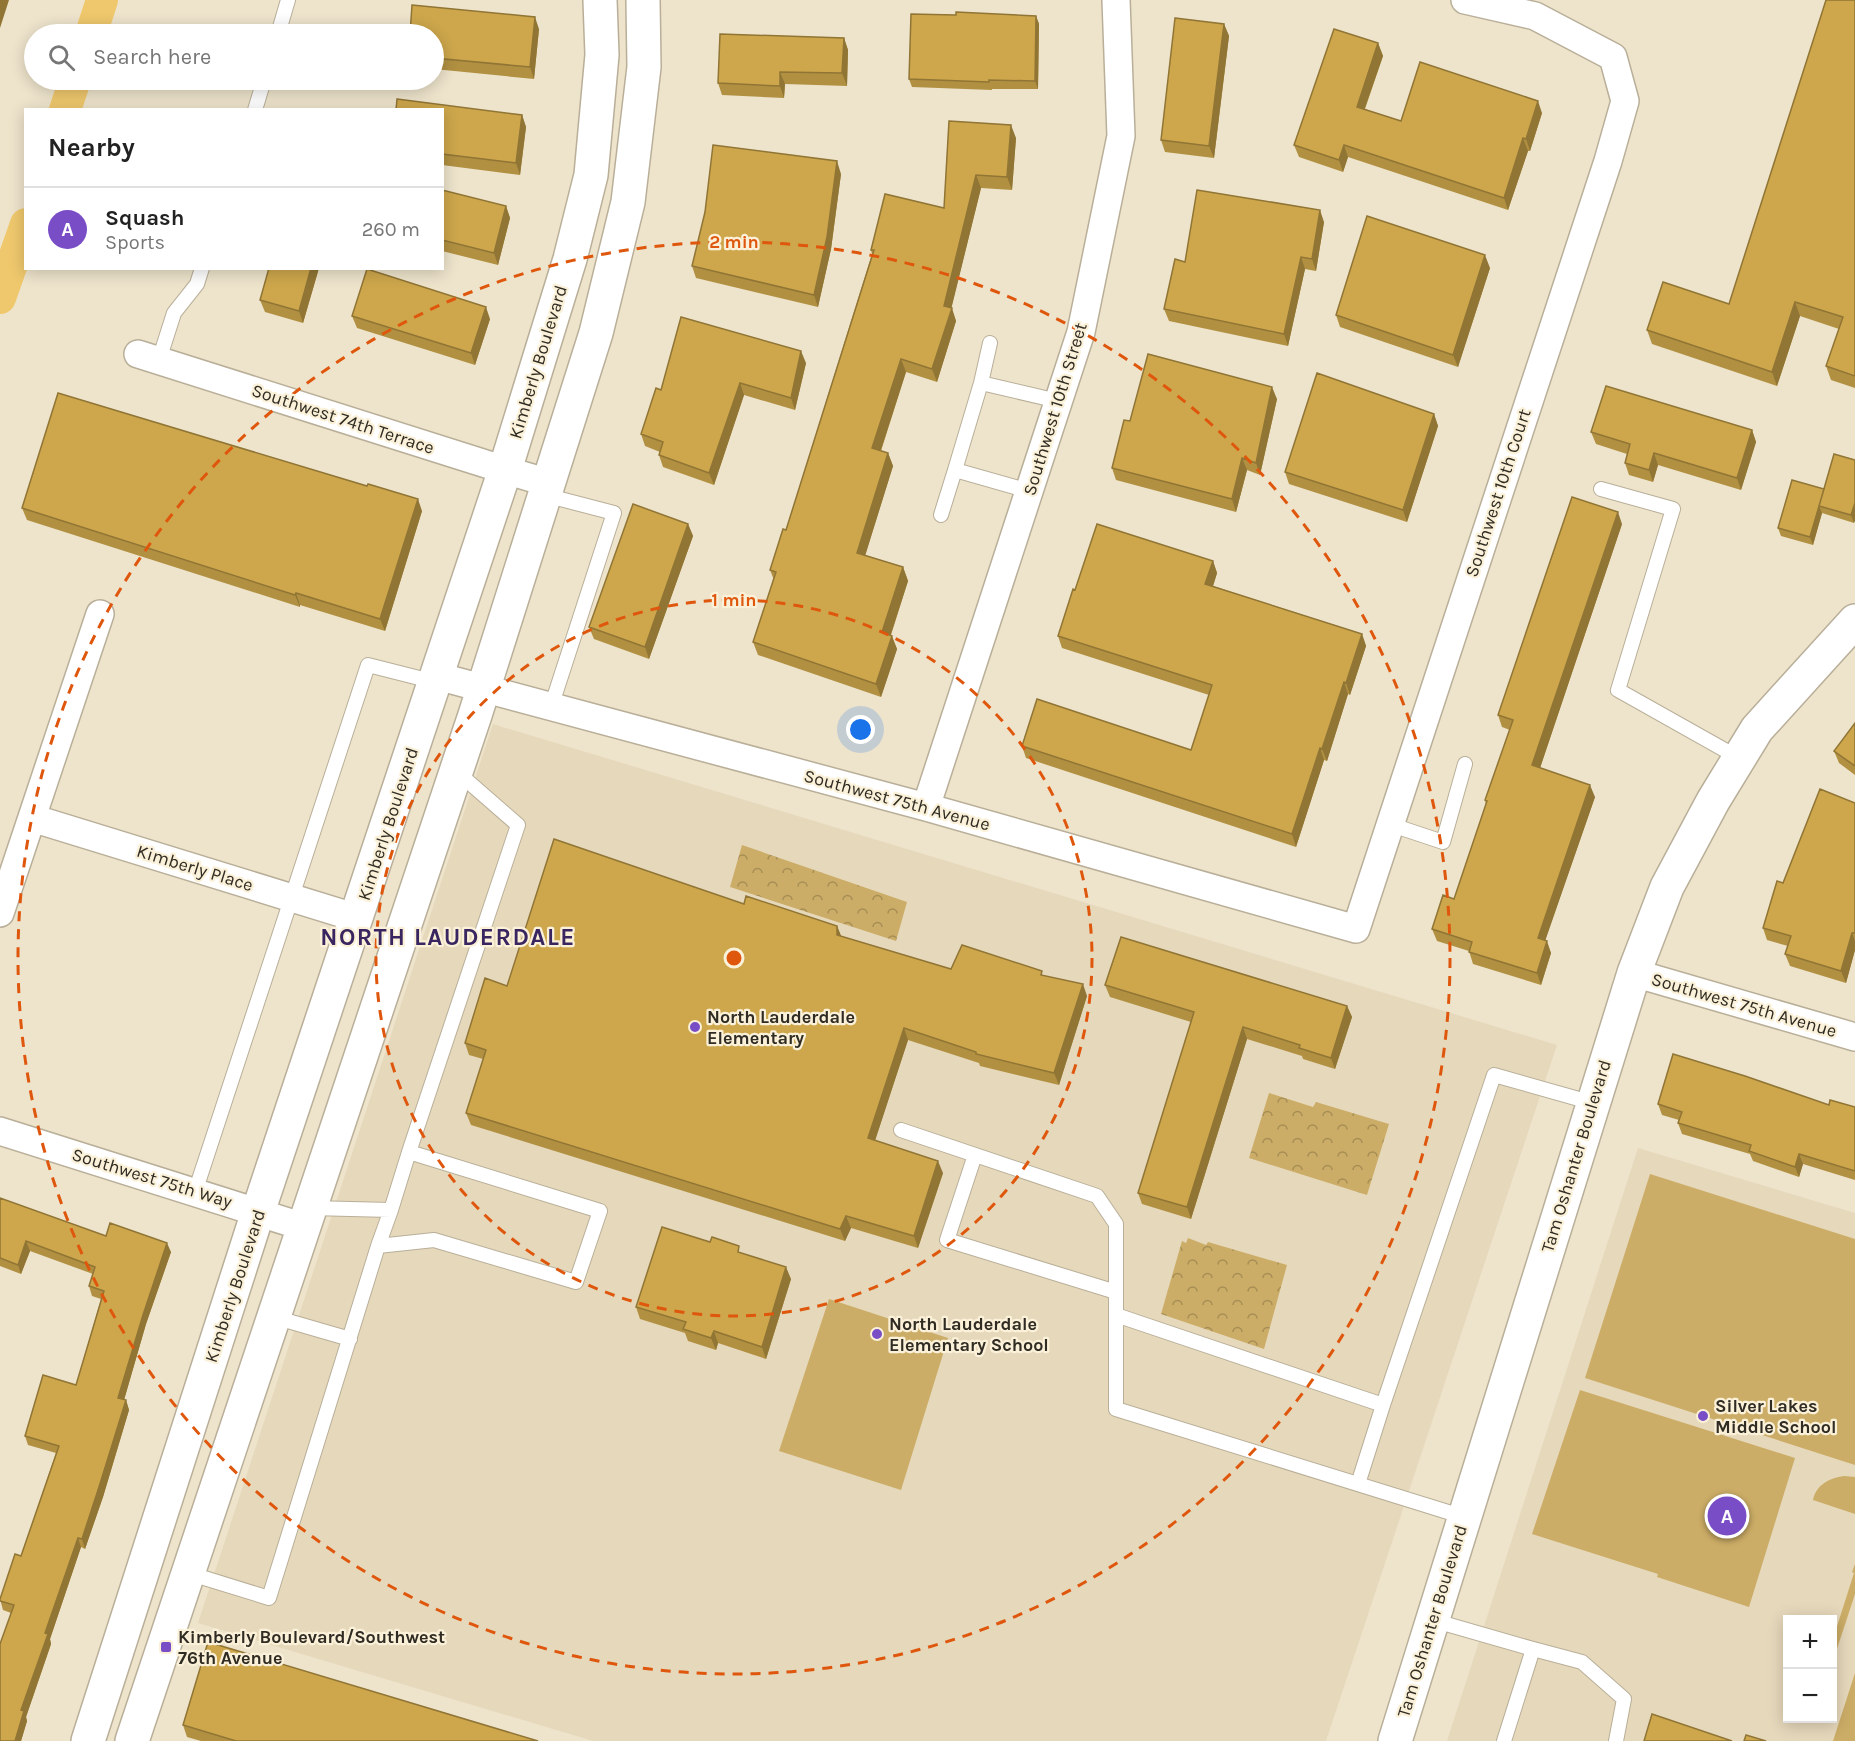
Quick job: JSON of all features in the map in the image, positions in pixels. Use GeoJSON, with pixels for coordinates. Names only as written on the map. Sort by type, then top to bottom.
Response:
{"type":"FeatureCollection","features":[{"type":"Feature","properties":{"kind":"street","name":"Kimberly Boulevard"},"geometry":{"type":"LineString","coordinates":[[88,1741],[258,1212],[505,470],[570,259],[591,175],[602,55],[600,0]]}},
{"type":"Feature","properties":{"kind":"street"},"geometry":{"type":"LineString","coordinates":[[132,1741],[484,689],[596,333],[628,202],[644,67],[642,0]]}},
{"type":"Feature","properties":{"kind":"street","name":"Southwest 10th Street"},"geometry":{"type":"LineString","coordinates":[[927,807],[1081,332],[1121,136],[1116,0]]}},
{"type":"Feature","properties":{"kind":"street"},"geometry":{"type":"LineString","coordinates":[[1466,0],[1538,8]]}},
{"type":"Feature","properties":{"kind":"street","name":"Southwest 10th Court"},"geometry":{"type":"LineString","coordinates":[[1356,928],[1600,184],[1625,101],[1613,57],[1538,8]]}},
{"type":"Feature","properties":{"kind":"street","name":"Southwest 74th Terrace"},"geometry":{"type":"LineString","coordinates":[[149,357],[505,470],[547,489]]}},
{"type":"Feature","properties":{"kind":"street"},"geometry":{"type":"LineString","coordinates":[[0,913],[100,614]]}},
{"type":"Feature","properties":{"kind":"street","name":"Tam Oshanter Boulevard"},"geometry":{"type":"LineString","coordinates":[[1395,1741],[1634,973],[1667,887],[1713,801],[1757,729],[1855,621]]}},
{"type":"Feature","properties":{"kind":"street","name":"Southwest 75th Avenue"},"geometry":{"type":"LineString","coordinates":[[436,679],[484,689],[927,807],[1356,928]]}},
{"type":"Feature","properties":{"kind":"street","name":"Kimberly Place"},"geometry":{"type":"LineString","coordinates":[[32,818],[357,918]]}},
{"type":"Feature","properties":{"kind":"street","name":"Southwest 75th Avenue"},"geometry":{"type":"LineString","coordinates":[[1634,973],[1855,1036]]}},
{"type":"Feature","properties":{"kind":"street","name":"Southwest 75th Way"},"geometry":{"type":"LineString","coordinates":[[0,1131],[258,1212],[307,1217]]}},
{"type":"Feature","properties":{"kind":"street"},"geometry":{"type":"LineString","coordinates":[[188,1573],[175,1545],[175,1526],[186,1482],[217,1387],[215,1348]]}},
{"type":"Feature","properties":{"kind":"lane"},"geometry":{"type":"LineString","coordinates":[[281,24],[288,0]]}},
{"type":"Feature","properties":{"kind":"lane"},"geometry":{"type":"LineString","coordinates":[[256,108],[261,90]]}},
{"type":"Feature","properties":{"kind":"lane"},"geometry":{"type":"LineString","coordinates":[[149,357],[174,313],[197,284],[201,270]]}},
{"type":"Feature","properties":{"kind":"lane"},"geometry":{"type":"LineString","coordinates":[[941,515],[981,383],[990,343]]}},
{"type":"Feature","properties":{"kind":"lane"},"geometry":{"type":"LineString","coordinates":[[981,383],[1058,401]]}},
{"type":"Feature","properties":{"kind":"lane"},"geometry":{"type":"LineString","coordinates":[[955,470],[1029,491]]}},
{"type":"Feature","properties":{"kind":"lane"},"geometry":{"type":"LineString","coordinates":[[547,489],[614,513],[551,707]]}},
{"type":"Feature","properties":{"kind":"lane"},"geometry":{"type":"LineString","coordinates":[[1601,489],[1673,509],[1618,690],[1739,758]]}},
{"type":"Feature","properties":{"kind":"lane"},"geometry":{"type":"LineString","coordinates":[[195,1192],[368,665],[436,679]]}},
{"type":"Feature","properties":{"kind":"lane"},"geometry":{"type":"LineString","coordinates":[[1389,824],[1443,842],[1465,764]]}},
{"type":"Feature","properties":{"kind":"lane"},"geometry":{"type":"LineString","coordinates":[[188,1573],[269,1598],[378,1246],[518,825],[456,771]]}},
{"type":"Feature","properties":{"kind":"lane"},"geometry":{"type":"LineString","coordinates":[[1358,1484],[1494,1075],[1593,1103]]}},
{"type":"Feature","properties":{"kind":"lane"},"geometry":{"type":"LineString","coordinates":[[901,1130],[1097,1196],[1116,1224],[1116,1409],[1464,1517]]}},
{"type":"Feature","properties":{"kind":"lane"},"geometry":{"type":"LineString","coordinates":[[378,1246],[434,1240],[576,1282],[600,1211],[409,1152]]}},
{"type":"Feature","properties":{"kind":"lane"},"geometry":{"type":"LineString","coordinates":[[975,1155],[947,1240],[1116,1292]]}},
{"type":"Feature","properties":{"kind":"lane"},"geometry":{"type":"LineString","coordinates":[[307,1217],[391,1210]]}},
{"type":"Feature","properties":{"kind":"lane"},"geometry":{"type":"LineString","coordinates":[[1116,1316],[1383,1405]]}},
{"type":"Feature","properties":{"kind":"lane"},"geometry":{"type":"LineString","coordinates":[[274,1317],[350,1339]]}},
{"type":"Feature","properties":{"kind":"lane"},"geometry":{"type":"LineString","coordinates":[[1432,1620],[1582,1662],[1624,1699],[1616,1741]]}},
{"type":"Feature","properties":{"kind":"lane"},"geometry":{"type":"LineString","coordinates":[[1504,1741],[1533,1649]]}},
{"type":"Feature","properties":{"kind":"shaded area","name":"North Lauderdale Elementary School"},"geometry":{"type":"Polygon","coordinates":[[[493,724],[1557,1045],[1326,1741],[593,1741],[198,1623],[493,724]]]}},
{"type":"Feature","properties":{"kind":"shaded area","name":"Silver Lakes Middle School"},"geometry":{"type":"Polygon","coordinates":[[[1638,1148],[1855,1213],[1855,1741],[1447,1741],[1638,1148]]]}},
{"type":"Feature","properties":{"kind":"green space"},"geometry":{"type":"Polygon","coordinates":[[[742,845],[907,902],[896,941],[730,887],[742,845]]]}},
{"type":"Feature","properties":{"kind":"green space"},"geometry":{"type":"Polygon","coordinates":[[[1269,1093],[1313,1107],[1316,1102],[1389,1124],[1367,1195],[1249,1158],[1269,1093]]]}},
{"type":"Feature","properties":{"kind":"green space"},"geometry":{"type":"Polygon","coordinates":[[[1650,1174],[1855,1239],[1855,1465],[1585,1378],[1650,1174]]]}},
{"type":"Feature","properties":{"kind":"green space"},"geometry":{"type":"Polygon","coordinates":[[[1188,1238],[1206,1245],[1208,1242],[1287,1265],[1264,1349],[1161,1314],[1182,1241],[1186,1243],[1188,1238]]]}},
{"type":"Feature","properties":{"kind":"green space"},"geometry":{"type":"Polygon","coordinates":[[[829,1299],[948,1338],[901,1490],[779,1451],[829,1299]]]}},
{"type":"Feature","properties":{"kind":"green space"},"geometry":{"type":"Polygon","coordinates":[[[1580,1390],[1795,1458],[1749,1607],[1657,1577],[1658,1574],[1532,1534],[1580,1390]]]}},
{"type":"Feature","properties":{"kind":"green space"},"geometry":{"type":"Polygon","coordinates":[[[1855,1477],[1855,1514],[1813,1500],[1820,1486],[1833,1478],[1855,1477]]]}},
{"type":"Feature","properties":{"kind":"green space"},"geometry":{"type":"Polygon","coordinates":[[[1855,1564],[1855,1594],[1837,1649],[1837,1626],[1854,1573],[1852,1572],[1855,1564]]]}},
{"type":"Feature","properties":{"kind":"green space"},"geometry":{"type":"Polygon","coordinates":[[[1855,1673],[1855,1741],[1833,1741],[1855,1673]]]}},
{"type":"Feature","properties":{"kind":"building"},"geometry":{"type":"Polygon","coordinates":[[[1826,0],[1855,0],[1855,376],[1826,366],[1843,317],[1795,302],[1772,372],[1647,330],[1663,282],[1729,304],[1826,0]]]}},
{"type":"Feature","properties":{"kind":"building"},"geometry":{"type":"Polygon","coordinates":[[[412,5],[535,17],[530,67],[444,59],[444,24],[411,24],[412,5]]]}},
{"type":"Feature","properties":{"kind":"building"},"geometry":{"type":"Polygon","coordinates":[[[956,12],[1036,16],[1035,81],[909,79],[911,14],[956,15],[956,12]]]}},
{"type":"Feature","properties":{"kind":"building"},"geometry":{"type":"Polygon","coordinates":[[[1175,18],[1224,24],[1209,146],[1161,140],[1175,18]]]}},
{"type":"Feature","properties":{"kind":"building"},"geometry":{"type":"Polygon","coordinates":[[[1334,29],[1378,43],[1357,107],[1401,121],[1420,62],[1538,101],[1526,139],[1523,138],[1504,198],[1344,145],[1339,160],[1294,145],[1334,29]]]}},
{"type":"Feature","properties":{"kind":"building"},"geometry":{"type":"Polygon","coordinates":[[[720,34],[844,38],[842,73],[780,72],[780,86],[718,83],[720,34]]]}},
{"type":"Feature","properties":{"kind":"building"},"geometry":{"type":"Polygon","coordinates":[[[397,99],[522,115],[516,163],[444,154],[444,108],[396,108],[397,99]]]}},
{"type":"Feature","properties":{"kind":"building"},"geometry":{"type":"Polygon","coordinates":[[[949,121],[1011,125],[1007,177],[976,175],[944,306],[952,308],[932,369],[901,359],[872,448],[888,453],[857,553],[903,567],[882,632],[892,636],[876,684],[753,642],[776,572],[770,570],[783,529],[786,530],[874,250],[871,250],[885,194],[944,208],[949,121]]]}},
{"type":"Feature","properties":{"kind":"building"},"geometry":{"type":"Polygon","coordinates":[[[713,145],[837,161],[827,237],[814,295],[692,266],[705,212],[713,145]]]}},
{"type":"Feature","properties":{"kind":"building"},"geometry":{"type":"Polygon","coordinates":[[[444,190],[506,206],[494,253],[444,240],[444,190]]]}},
{"type":"Feature","properties":{"kind":"building"},"geometry":{"type":"Polygon","coordinates":[[[1197,190],[1320,210],[1312,259],[1301,257],[1284,334],[1164,309],[1175,259],[1185,262],[1197,190]]]}},
{"type":"Feature","properties":{"kind":"building"},"geometry":{"type":"Polygon","coordinates":[[[1367,216],[1485,255],[1453,355],[1336,315],[1367,216]]]}},
{"type":"Feature","properties":{"kind":"building"},"geometry":{"type":"Polygon","coordinates":[[[268,270],[310,270],[299,311],[260,300],[268,270]]]}},
{"type":"Feature","properties":{"kind":"building"},"geometry":{"type":"Polygon","coordinates":[[[367,270],[486,307],[471,353],[352,316],[367,270]]]}},
{"type":"Feature","properties":{"kind":"building"},"geometry":{"type":"Polygon","coordinates":[[[681,317],[801,351],[791,398],[740,383],[709,473],[659,455],[663,442],[641,434],[656,388],[661,390],[681,317]]]}},
{"type":"Feature","properties":{"kind":"building"},"geometry":{"type":"Polygon","coordinates":[[[1148,354],[1272,387],[1256,463],[1242,458],[1232,499],[1112,468],[1124,420],[1130,421],[1148,354]]]}},
{"type":"Feature","properties":{"kind":"building"},"geometry":{"type":"Polygon","coordinates":[[[1317,373],[1434,414],[1403,510],[1285,472],[1317,373]]]}},
{"type":"Feature","properties":{"kind":"building"},"geometry":{"type":"Polygon","coordinates":[[[1606,386],[1752,430],[1737,478],[1654,453],[1649,470],[1625,463],[1630,444],[1591,432],[1606,386]]]}},
{"type":"Feature","properties":{"kind":"building"},"geometry":{"type":"Polygon","coordinates":[[[58,393],[367,486],[368,484],[418,499],[380,619],[296,593],[295,595],[22,508],[58,393]]]}},
{"type":"Feature","properties":{"kind":"building"},"geometry":{"type":"Polygon","coordinates":[[[1834,454],[1855,460],[1855,503],[1851,515],[1819,506],[1834,454]]]}},
{"type":"Feature","properties":{"kind":"building"},"geometry":{"type":"Polygon","coordinates":[[[1792,480],[1824,489],[1810,537],[1778,528],[1792,480]]]}},
{"type":"Feature","properties":{"kind":"building"},"geometry":{"type":"Polygon","coordinates":[[[1572,497],[1618,512],[1532,765],[1590,785],[1538,938],[1547,941],[1537,973],[1469,952],[1472,942],[1432,929],[1443,895],[1454,899],[1487,801],[1485,800],[1513,720],[1498,715],[1572,497]]]}},
{"type":"Feature","properties":{"kind":"building"},"geometry":{"type":"Polygon","coordinates":[[[633,504],[688,524],[645,647],[589,627],[633,504]]]}},
{"type":"Feature","properties":{"kind":"building"},"geometry":{"type":"Polygon","coordinates":[[[1097,524],[1213,561],[1205,584],[1362,634],[1322,749],[1320,748],[1292,834],[1022,746],[1037,699],[1191,750],[1212,685],[1058,636],[1097,524]]]}},
{"type":"Feature","properties":{"kind":"building"},"geometry":{"type":"Polygon","coordinates":[[[1855,723],[1855,766],[1834,751],[1855,723]]]}},
{"type":"Feature","properties":{"kind":"building"},"geometry":{"type":"Polygon","coordinates":[[[1820,789],[1855,803],[1855,933],[1852,933],[1841,971],[1785,954],[1791,936],[1763,928],[1777,881],[1783,883],[1820,789]]]}},
{"type":"Feature","properties":{"kind":"building","name":"North Lauderdale Elementary"},"geometry":{"type":"Polygon","coordinates":[[[554,839],[744,904],[746,896],[837,926],[837,935],[951,969],[962,945],[1042,971],[1041,975],[1083,984],[1054,1073],[976,1054],[976,1052],[904,1028],[868,1138],[938,1161],[914,1236],[846,1216],[840,1229],[466,1113],[486,1050],[465,1043],[485,978],[507,986],[554,839]]]}},
{"type":"Feature","properties":{"kind":"building"},"geometry":{"type":"Polygon","coordinates":[[[1121,937],[1347,1006],[1331,1058],[1299,1048],[1300,1045],[1243,1027],[1187,1207],[1138,1193],[1194,1012],[1105,985],[1121,937]]]}},
{"type":"Feature","properties":{"kind":"building"},"geometry":{"type":"Polygon","coordinates":[[[1673,1054],[1829,1105],[1830,1100],[1855,1107],[1855,1171],[1799,1154],[1795,1167],[1749,1151],[1751,1145],[1678,1123],[1682,1112],[1658,1104],[1673,1054]]]}},
{"type":"Feature","properties":{"kind":"building"},"geometry":{"type":"Polygon","coordinates":[[[0,1198],[106,1236],[110,1223],[167,1243],[118,1398],[126,1400],[82,1539],[78,1538],[45,1633],[48,1634],[21,1710],[24,1711],[15,1741],[0,1741],[0,1644],[14,1605],[0,1601],[0,1599],[15,1554],[21,1556],[59,1446],[25,1436],[43,1375],[76,1385],[104,1291],[89,1286],[95,1267],[26,1241],[18,1265],[0,1258],[0,1198]]]}},
{"type":"Feature","properties":{"kind":"building"},"geometry":{"type":"Polygon","coordinates":[[[662,1227],[710,1242],[712,1237],[739,1246],[738,1252],[786,1267],[762,1347],[714,1331],[711,1338],[683,1329],[686,1322],[636,1307],[662,1227]]]}},
{"type":"Feature","properties":{"kind":"building"},"geometry":{"type":"Polygon","coordinates":[[[208,1642],[538,1741],[236,1741],[183,1725],[208,1642]]]}},
{"type":"Feature","properties":{"kind":"building"},"geometry":{"type":"Polygon","coordinates":[[[1652,1714],[1732,1741],[1644,1741],[1652,1714]]]}},
{"type":"Feature","properties":{"kind":"building"},"geometry":{"type":"Polygon","coordinates":[[[1746,1735],[1766,1741],[1744,1741],[1746,1735]]]}},
{"type":"Feature","properties":{"kind":"waterway"},"geometry":{"type":"LineString","coordinates":[[94,24],[102,0]]}},
{"type":"Feature","properties":{"kind":"waterway"},"geometry":{"type":"LineString","coordinates":[[66,108],[72,90]]}},
{"type":"Feature","properties":{"kind":"waterway"},"geometry":{"type":"LineString","coordinates":[[0,298],[24,230]]}},
{"type":"Feature","properties":{"kind":"place","name":"North Lauderdale Elementary"},"geometry":{"type":"Point","coordinates":[695,1027]}},
{"type":"Feature","properties":{"kind":"place","name":"North Lauderdale Elementary School"},"geometry":{"type":"Point","coordinates":[877,1334]}},
{"type":"Feature","properties":{"kind":"place","name":"Silver Lakes Middle School"},"geometry":{"type":"Point","coordinates":[1703,1416]}},
{"type":"Feature","properties":{"kind":"place","name":"Squash"},"geometry":{"type":"Point","coordinates":[1727,1516]}},
{"type":"Feature","properties":{"kind":"place","name":"Kimberly Boulevard/Southwest 76th Avenue"},"geometry":{"type":"Point","coordinates":[166,1647]}},
{"type":"Feature","properties":{"kind":"district","name":"NORTH LAUDERDALE"},"geometry":{"type":"Point","coordinates":[448,937]}}]}
